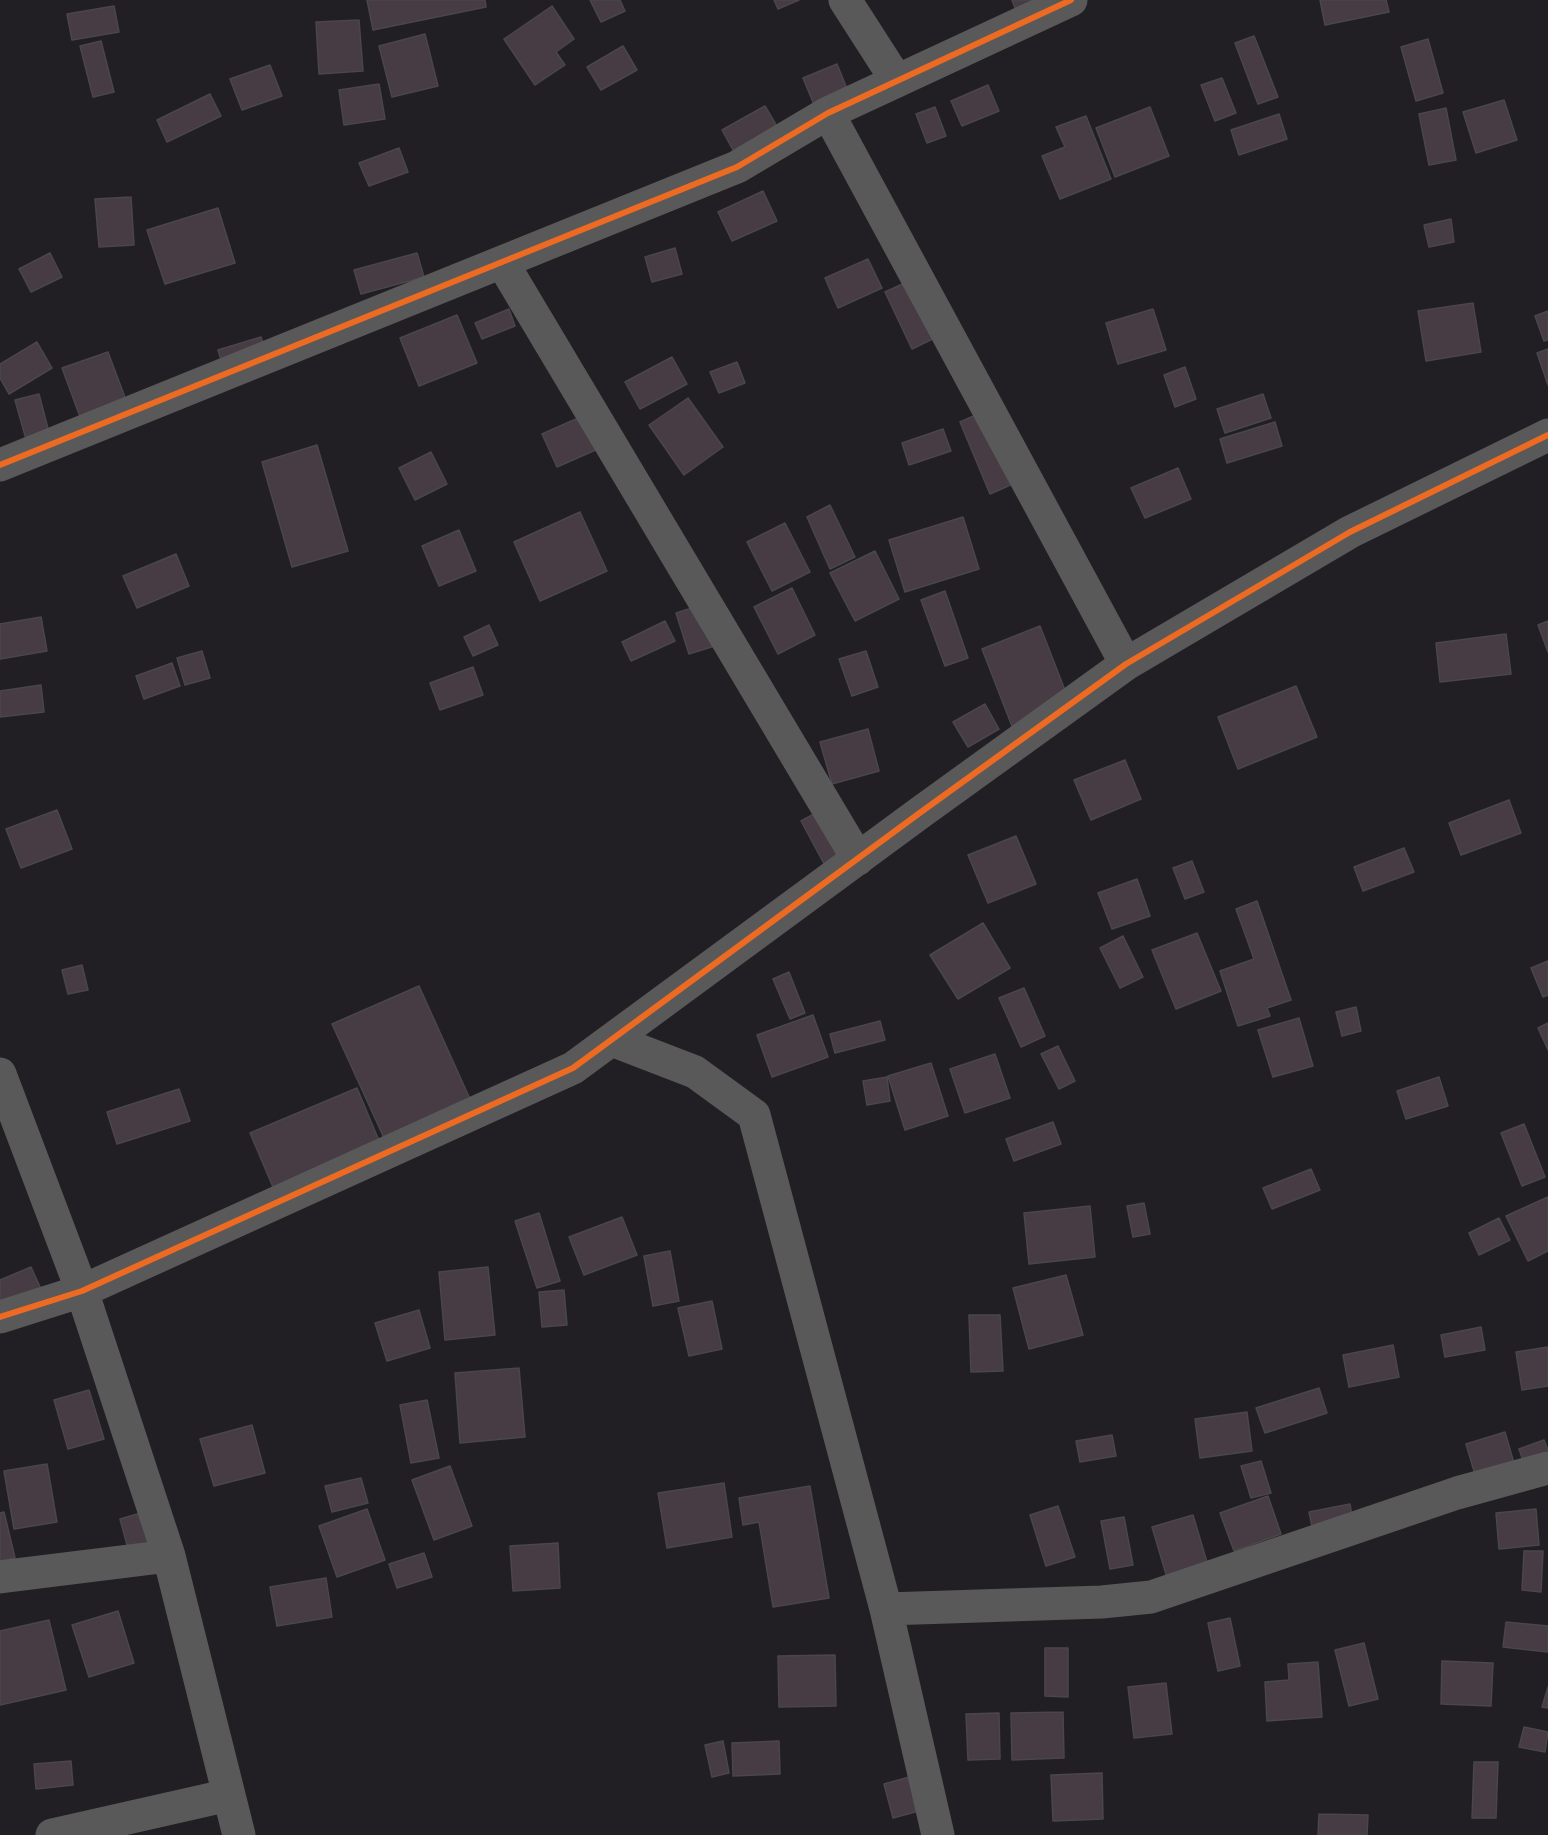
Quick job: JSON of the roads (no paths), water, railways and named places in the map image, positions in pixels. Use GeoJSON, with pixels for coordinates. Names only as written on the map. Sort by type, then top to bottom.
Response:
{"type":"FeatureCollection","features":[{"type":"Feature","properties":{"kind":"street"},"geometry":{"type":"LineString","coordinates":[[845,0],[897,81]]}},
{"type":"Feature","properties":{"kind":"street"},"geometry":{"type":"LineString","coordinates":[[0,465],[737,167],[828,113],[1071,0]]}},
{"type":"Feature","properties":{"kind":"street"},"geometry":{"type":"LineString","coordinates":[[828,113],[1126,664]]}},
{"type":"Feature","properties":{"kind":"street"},"geometry":{"type":"LineString","coordinates":[[502,262],[858,859]]}},
{"type":"Feature","properties":{"kind":"street"},"geometry":{"type":"LineString","coordinates":[[0,1317],[82,1291],[573,1068],[1126,664],[1350,532],[1548,435]]}},
{"type":"Feature","properties":{"kind":"street"},"geometry":{"type":"LineString","coordinates":[[612,1040],[695,1072],[754,1115],[886,1609],[938,1835]]}},
{"type":"Feature","properties":{"kind":"street"},"geometry":{"type":"LineString","coordinates":[[0,1074],[82,1291],[169,1556],[238,1835]]}},
{"type":"Feature","properties":{"kind":"street"},"geometry":{"type":"LineString","coordinates":[[886,1609],[1102,1602],[1151,1597],[1457,1493],[1548,1468]]}},
{"type":"Feature","properties":{"kind":"street"},"geometry":{"type":"LineString","coordinates":[[0,1577],[169,1556]]}},
{"type":"Feature","properties":{"kind":"street"},"geometry":{"type":"LineString","coordinates":[[52,1835],[229,1795]]}}]}
